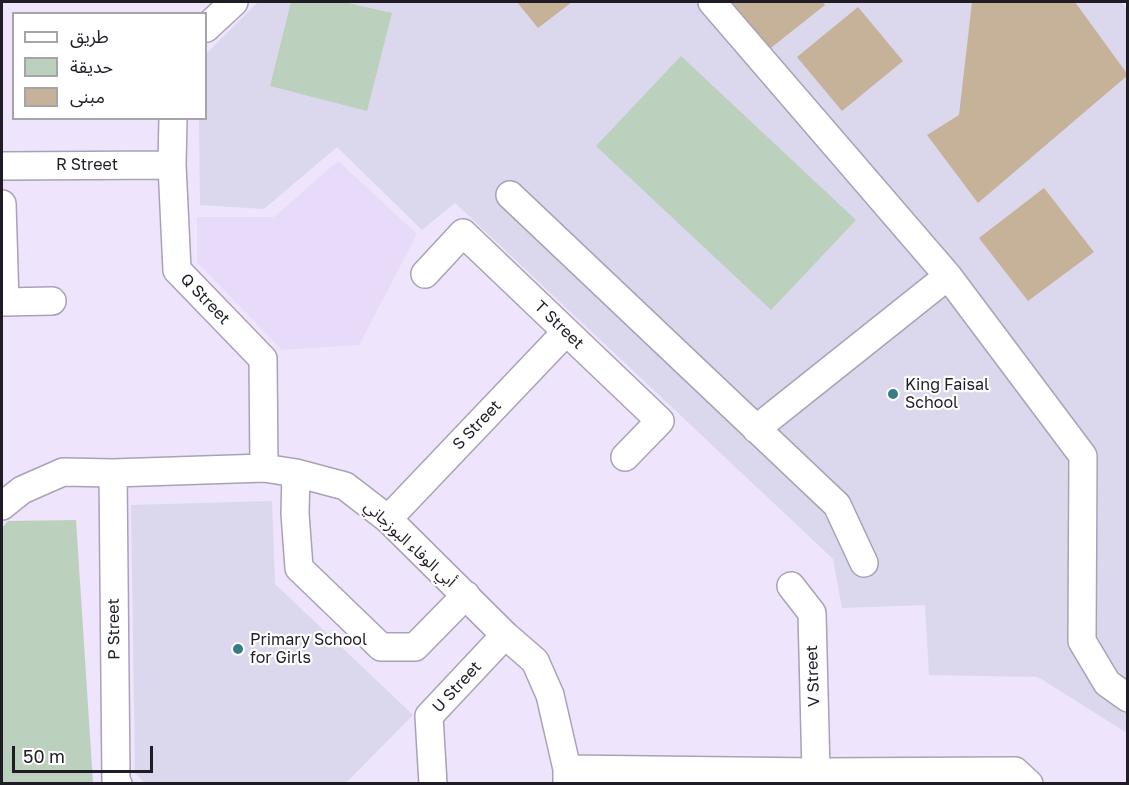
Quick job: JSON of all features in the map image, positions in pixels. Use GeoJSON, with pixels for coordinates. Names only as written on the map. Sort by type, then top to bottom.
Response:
{"type":"FeatureCollection","features":[{"type":"Feature","properties":{"kind":"street"},"geometry":{"type":"LineString","coordinates":[[207,27],[234,2]]}},
{"type":"Feature","properties":{"kind":"street"},"geometry":{"type":"LineString","coordinates":[[712,2],[948,276],[1083,456],[1082,641],[1107,682],[1128,698]]}},
{"type":"Feature","properties":{"kind":"street","name":"Q Street"},"geometry":{"type":"LineString","coordinates":[[173,120],[172,165],[177,270],[263,359],[264,468]]}},
{"type":"Feature","properties":{"kind":"street","name":"R Street"},"geometry":{"type":"LineString","coordinates":[[2,166],[172,165]]}},
{"type":"Feature","properties":{"kind":"street"},"geometry":{"type":"LineString","coordinates":[[510,195],[837,505],[864,563]]}},
{"type":"Feature","properties":{"kind":"street"},"geometry":{"type":"LineString","coordinates":[[2,204],[5,302],[52,301]]}},
{"type":"Feature","properties":{"kind":"street","name":"T Street"},"geometry":{"type":"LineString","coordinates":[[425,274],[463,233],[660,421],[625,457]]}},
{"type":"Feature","properties":{"kind":"street"},"geometry":{"type":"LineString","coordinates":[[756,429],[948,276]]}},
{"type":"Feature","properties":{"kind":"street","name":"S Street"},"geometry":{"type":"LineString","coordinates":[[388,519],[566,332]]}},
{"type":"Feature","properties":{"kind":"street","name":"أبي الوفاء البوزجاني"},"geometry":{"type":"LineString","coordinates":[[2,506],[22,490],[63,472],[113,473],[264,468],[296,473],[345,486],[388,519],[535,661],[550,695],[567,776]]}},
{"type":"Feature","properties":{"kind":"street","name":"P Street"},"geometry":{"type":"LineString","coordinates":[[113,473],[116,781],[118,783]]}},
{"type":"Feature","properties":{"kind":"street"},"geometry":{"type":"LineString","coordinates":[[296,473],[298,568],[381,647],[415,647],[466,595]]}},
{"type":"Feature","properties":{"kind":"street","name":"V Street"},"geometry":{"type":"LineString","coordinates":[[791,586],[812,613],[816,772]]}},
{"type":"Feature","properties":{"kind":"street","name":"U Street"},"geometry":{"type":"LineString","coordinates":[[433,783],[429,716],[506,635]]}},
{"type":"Feature","properties":{"kind":"street"},"geometry":{"type":"LineString","coordinates":[[567,776],[1015,771],[1029,783]]}},
{"type":"Feature","properties":{"kind":"shaded area","name":"King Faisal School"},"geometry":{"type":"Polygon","coordinates":[[[258,2],[1121,2],[1128,11],[1127,733],[1038,677],[929,675],[925,605],[842,608],[833,559],[455,203],[422,230],[337,147],[264,209],[200,205],[199,120],[207,120],[207,53],[258,2]]]}},
{"type":"Feature","properties":{"kind":"shaded area"},"geometry":{"type":"Polygon","coordinates":[[[338,161],[417,234],[359,345],[282,350],[197,262],[197,217],[274,217],[338,161]]]}},
{"type":"Feature","properties":{"kind":"shaded area","name":"Primary School for Girls"},"geometry":{"type":"Polygon","coordinates":[[[272,501],[275,584],[413,715],[346,783],[145,783],[135,773],[131,505],[272,501]]]}},
{"type":"Feature","properties":{"kind":"green space"},"geometry":{"type":"Polygon","coordinates":[[[291,2],[344,2],[392,13],[367,111],[270,86],[291,2]]]}},
{"type":"Feature","properties":{"kind":"green space"},"geometry":{"type":"Polygon","coordinates":[[[681,56],[856,220],[771,310],[596,146],[681,56]]]}},
{"type":"Feature","properties":{"kind":"green space"},"geometry":{"type":"Polygon","coordinates":[[[76,520],[93,783],[2,783],[2,528],[8,521],[76,520]]]}},
{"type":"Feature","properties":{"kind":"building"},"geometry":{"type":"Polygon","coordinates":[[[517,2],[572,2],[538,28],[517,2]]]}},
{"type":"Feature","properties":{"kind":"building"},"geometry":{"type":"Polygon","coordinates":[[[727,2],[823,2],[825,5],[767,51],[727,2]]]}},
{"type":"Feature","properties":{"kind":"building"},"geometry":{"type":"Polygon","coordinates":[[[972,2],[1075,2],[1128,75],[978,203],[927,135],[959,115],[972,2]]]}},
{"type":"Feature","properties":{"kind":"building"},"geometry":{"type":"Polygon","coordinates":[[[858,7],[903,61],[842,111],[797,57],[858,7]]]}},
{"type":"Feature","properties":{"kind":"building"},"geometry":{"type":"Polygon","coordinates":[[[1044,188],[1094,252],[1028,301],[979,238],[1044,188]]]}},
{"type":"Feature","properties":{"kind":"place","name":"King Faisal School"},"geometry":{"type":"Point","coordinates":[893,394]}},
{"type":"Feature","properties":{"kind":"place","name":"Primary School for Girls"},"geometry":{"type":"Point","coordinates":[238,649]}}]}
